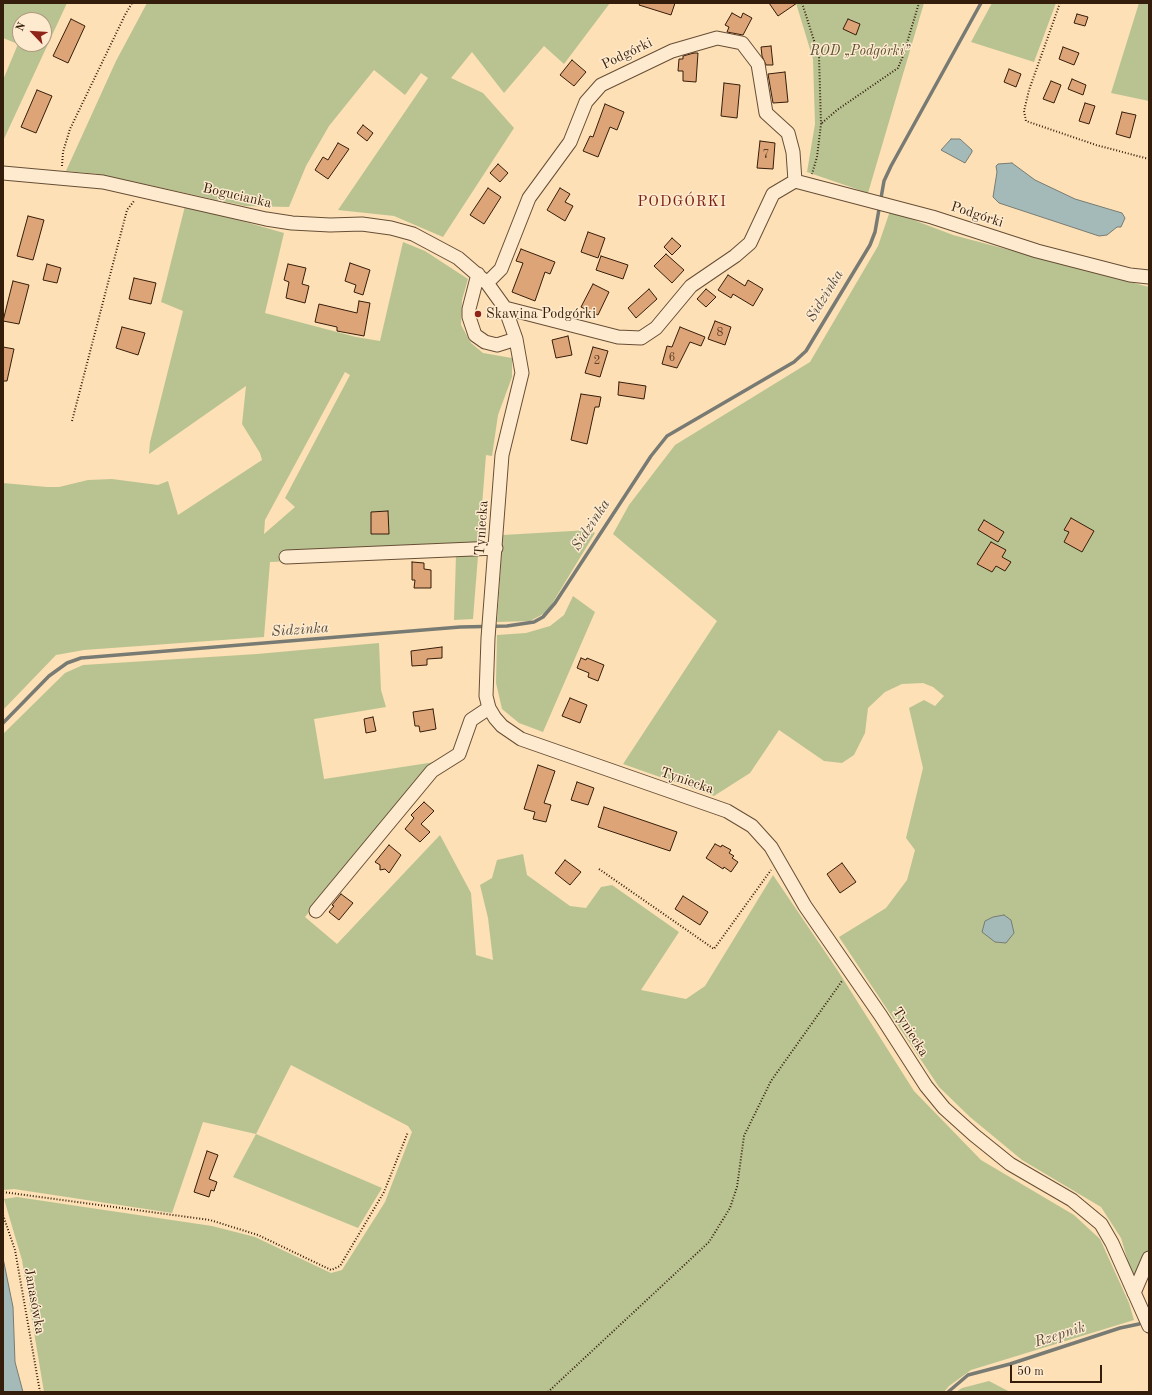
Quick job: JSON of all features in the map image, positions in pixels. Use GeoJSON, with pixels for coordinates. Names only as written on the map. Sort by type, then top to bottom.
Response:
{"type":"FeatureCollection","features":[{"type":"Feature","properties":{"kind":"street","name":"Podgórki"},"geometry":{"type":"LineString","coordinates":[[483,279],[501,269],[529,198],[570,142],[586,102],[601,85],[672,51],[716,38],[742,43],[758,64],[766,113],[788,133],[793,152],[795,181],[893,207],[1037,251],[1130,275],[1149,277]]}},
{"type":"Feature","properties":{"kind":"street","name":"Bogucianka"},"geometry":{"type":"LineString","coordinates":[[3,174],[61,177],[103,182],[266,220],[330,225],[362,224],[391,228],[413,234],[458,258]]}},
{"type":"Feature","properties":{"kind":"street"},"geometry":{"type":"LineString","coordinates":[[505,308],[618,337],[641,338],[656,328],[691,286],[735,256],[750,243],[773,194],[795,181]]}},
{"type":"Feature","properties":{"kind":"street","name":"Tyniecka"},"geometry":{"type":"LineString","coordinates":[[458,258],[483,279],[505,308],[516,339],[522,374],[502,454],[485,682],[489,708],[502,726],[521,739],[727,812],[741,818],[763,836],[805,906],[881,1016],[914,1069],[944,1108],[1010,1164],[1072,1200],[1096,1220],[1112,1243],[1148,1325]]}},
{"type":"Feature","properties":{"kind":"street"},"geometry":{"type":"LineString","coordinates":[[483,279],[469,309],[469,317],[475,335],[485,342],[497,345],[516,339]]}},
{"type":"Feature","properties":{"kind":"street"},"geometry":{"type":"LineString","coordinates":[[286,557],[496,548]]}},
{"type":"Feature","properties":{"kind":"street"},"geometry":{"type":"LineString","coordinates":[[316,911],[432,771],[459,754],[471,720],[489,708]]}},
{"type":"Feature","properties":{"kind":"street"},"geometry":{"type":"LineString","coordinates":[[1134,1293],[1149,1258]]}},
{"type":"Feature","properties":{"kind":"path"},"geometry":{"type":"LineString","coordinates":[[61,177],[63,152],[70,129],[132,3]]}},
{"type":"Feature","properties":{"kind":"path"},"geometry":{"type":"LineString","coordinates":[[802,3],[819,56],[821,124],[817,157],[812,174]]}},
{"type":"Feature","properties":{"kind":"path"},"geometry":{"type":"LineString","coordinates":[[821,124],[837,110],[898,68],[919,3]]}},
{"type":"Feature","properties":{"kind":"path"},"geometry":{"type":"LineString","coordinates":[[1060,3],[1029,90],[1024,111],[1026,121],[1096,145],[1149,159]]}},
{"type":"Feature","properties":{"kind":"path"},"geometry":{"type":"LineString","coordinates":[[72,421],[126,210],[142,191]]}},
{"type":"Feature","properties":{"kind":"path"},"geometry":{"type":"LineString","coordinates":[[599,869],[714,949],[778,860]]}},
{"type":"Feature","properties":{"kind":"path"},"geometry":{"type":"LineString","coordinates":[[548,1392],[710,1242],[730,1208],[737,1187],[744,1136],[771,1081],[832,993],[850,970]]}},
{"type":"Feature","properties":{"kind":"path"},"geometry":{"type":"LineString","coordinates":[[3,1192],[210,1220],[258,1235],[331,1270],[340,1266],[384,1192],[408,1132]]}},
{"type":"Feature","properties":{"kind":"path","name":"Janasówka"},"geometry":{"type":"LineString","coordinates":[[3,1215],[15,1250],[40,1392]]}},
{"type":"Feature","properties":{"kind":"green space"},"geometry":{"type":"Polygon","coordinates":[[[3,3],[67,3],[52,35],[52,12],[12,12],[12,42],[3,38],[3,3]]]}},
{"type":"Feature","properties":{"kind":"green space"},"geometry":{"type":"Polygon","coordinates":[[[147,3],[610,3],[564,64],[544,46],[504,93],[472,52],[451,78],[483,93],[514,128],[443,237],[394,216],[338,210],[428,78],[421,73],[405,95],[374,70],[329,126],[306,166],[289,207],[245,206],[98,174],[66,171],[116,61],[147,3]]]}},
{"type":"Feature","properties":{"kind":"green space","name":"ROD „Podgórki”"},"geometry":{"type":"Polygon","coordinates":[[[796,3],[924,3],[868,193],[807,172],[815,124],[813,59],[796,3]]]}},
{"type":"Feature","properties":{"kind":"green space"},"geometry":{"type":"Polygon","coordinates":[[[992,3],[1056,3],[1034,62],[971,42],[992,3]]]}},
{"type":"Feature","properties":{"kind":"green space"},"geometry":{"type":"Polygon","coordinates":[[[1139,3],[1149,3],[1149,101],[1111,93],[1139,3]]]}},
{"type":"Feature","properties":{"kind":"green space"},"geometry":{"type":"Polygon","coordinates":[[[15,52],[44,52],[3,141],[3,80],[15,52]]]}},
{"type":"Feature","properties":{"kind":"green space"},"geometry":{"type":"Polygon","coordinates":[[[185,206],[284,233],[265,313],[356,337],[380,341],[403,242],[425,251],[468,279],[462,300],[461,325],[471,343],[483,353],[512,358],[512,377],[498,415],[492,456],[486,455],[473,619],[454,620],[456,555],[270,562],[264,637],[84,650],[56,655],[3,710],[3,483],[59,487],[88,480],[112,479],[158,485],[168,481],[178,515],[262,460],[260,453],[242,424],[246,386],[149,454],[150,442],[183,311],[161,302],[185,206]],[[345,372],[265,520],[264,534],[295,507],[285,498],[350,375],[345,372]]]}},
{"type":"Feature","properties":{"kind":"green space"},"geometry":{"type":"Polygon","coordinates":[[[890,211],[953,235],[1149,287],[1149,1253],[1135,1285],[1121,1238],[1101,1207],[1022,1160],[970,1117],[939,1087],[839,937],[886,908],[907,880],[915,850],[906,838],[923,768],[909,708],[924,700],[935,706],[944,696],[933,687],[923,683],[902,684],[885,692],[868,708],[865,733],[854,755],[842,763],[824,761],[779,730],[750,773],[714,796],[623,764],[717,621],[613,534],[629,505],[675,445],[810,362],[878,246],[890,211]]]}},
{"type":"Feature","properties":{"kind":"green space"},"geometry":{"type":"Polygon","coordinates":[[[589,530],[595,533],[547,612],[530,621],[497,622],[503,535],[589,530]]]}},
{"type":"Feature","properties":{"kind":"green space"},"geometry":{"type":"Polygon","coordinates":[[[573,596],[595,612],[543,732],[519,723],[502,709],[496,683],[497,635],[526,633],[550,626],[564,615],[573,596]]]}},
{"type":"Feature","properties":{"kind":"green space"},"geometry":{"type":"Polygon","coordinates":[[[379,643],[381,690],[386,707],[314,719],[324,779],[435,762],[305,917],[337,944],[440,835],[471,893],[476,955],[493,960],[488,918],[480,885],[492,878],[497,860],[523,854],[527,875],[570,906],[586,908],[601,887],[612,885],[679,932],[641,990],[686,999],[705,986],[773,875],[838,971],[914,1091],[981,1160],[1074,1215],[1100,1239],[1129,1303],[1134,1320],[971,1370],[949,1386],[944,1392],[44,1392],[22,1260],[4,1199],[17,1197],[212,1226],[255,1237],[331,1273],[342,1270],[385,1202],[412,1132],[408,1126],[291,1065],[256,1134],[203,1122],[172,1213],[14,1189],[3,1190],[3,734],[65,673],[83,665],[257,654],[379,643]]]}},
{"type":"Feature","properties":{"kind":"green space"},"geometry":{"type":"Polygon","coordinates":[[[256,1134],[382,1188],[358,1228],[233,1177],[256,1134]]]}},
{"type":"Feature","properties":{"kind":"green space"},"geometry":{"type":"Polygon","coordinates":[[[989,1381],[1010,1392],[956,1392],[962,1388],[989,1381]]]}},
{"type":"Feature","properties":{"kind":"shaded area"},"geometry":{"type":"Polygon","coordinates":[[[951,139],[960,139],[972,150],[965,163],[941,150],[951,139]]]}},
{"type":"Feature","properties":{"kind":"shaded area"},"geometry":{"type":"Polygon","coordinates":[[[1012,163],[1035,180],[1075,199],[1122,213],[1125,218],[1121,227],[1117,227],[1107,235],[1099,236],[999,203],[993,197],[997,172],[996,166],[998,164],[1012,163]]]}},
{"type":"Feature","properties":{"kind":"shaded area"},"geometry":{"type":"Polygon","coordinates":[[[1004,915],[1011,920],[1014,933],[1006,943],[995,942],[982,932],[985,921],[993,917],[1004,915]]]}},
{"type":"Feature","properties":{"kind":"shaded area"},"geometry":{"type":"Polygon","coordinates":[[[3,1258],[13,1307],[15,1362],[23,1392],[3,1392],[3,1258]]]}},
{"type":"Feature","properties":{"kind":"building"},"geometry":{"type":"Polygon","coordinates":[[[640,3],[675,3],[671,15],[639,5],[640,3]]]}},
{"type":"Feature","properties":{"kind":"building"},"geometry":{"type":"Polygon","coordinates":[[[769,3],[797,3],[778,16],[769,3]]]}},
{"type":"Feature","properties":{"kind":"building"},"geometry":{"type":"Polygon","coordinates":[[[732,13],[741,18],[743,13],[752,18],[743,35],[727,32],[729,27],[725,25],[732,13]]]}},
{"type":"Feature","properties":{"kind":"building"},"geometry":{"type":"Polygon","coordinates":[[[1077,14],[1088,17],[1085,26],[1074,23],[1077,14]]]}},
{"type":"Feature","properties":{"kind":"building"},"geometry":{"type":"Polygon","coordinates":[[[71,19],[85,26],[68,63],[53,56],[71,19]]]}},
{"type":"Feature","properties":{"kind":"building"},"geometry":{"type":"Polygon","coordinates":[[[848,19],[860,24],[856,35],[843,29],[848,19]]]}},
{"type":"Feature","properties":{"kind":"building"},"geometry":{"type":"Polygon","coordinates":[[[771,46],[773,65],[766,65],[762,56],[761,47],[771,46]]]}},
{"type":"Feature","properties":{"kind":"building"},"geometry":{"type":"Polygon","coordinates":[[[1063,47],[1079,53],[1074,65],[1059,59],[1063,47]]]}},
{"type":"Feature","properties":{"kind":"building"},"geometry":{"type":"Polygon","coordinates":[[[698,53],[696,82],[683,81],[683,71],[678,71],[679,59],[683,59],[683,56],[698,53]]]}},
{"type":"Feature","properties":{"kind":"building"},"geometry":{"type":"Polygon","coordinates":[[[572,60],[586,72],[574,86],[560,75],[572,60]]]}},
{"type":"Feature","properties":{"kind":"building"},"geometry":{"type":"Polygon","coordinates":[[[1009,69],[1021,74],[1016,87],[1004,82],[1009,69]]]}},
{"type":"Feature","properties":{"kind":"building"},"geometry":{"type":"Polygon","coordinates":[[[785,72],[788,102],[773,103],[768,74],[785,72]]]}},
{"type":"Feature","properties":{"kind":"building"},"geometry":{"type":"Polygon","coordinates":[[[1072,79],[1086,85],[1083,95],[1068,89],[1072,79]]]}},
{"type":"Feature","properties":{"kind":"building"},"geometry":{"type":"Polygon","coordinates":[[[1051,81],[1061,85],[1054,103],[1043,99],[1051,81]]]}},
{"type":"Feature","properties":{"kind":"building"},"geometry":{"type":"Polygon","coordinates":[[[724,83],[740,85],[737,118],[721,116],[724,83]]]}},
{"type":"Feature","properties":{"kind":"building"},"geometry":{"type":"Polygon","coordinates":[[[37,90],[52,96],[36,133],[21,127],[37,90]]]}},
{"type":"Feature","properties":{"kind":"building"},"geometry":{"type":"Polygon","coordinates":[[[1085,103],[1095,106],[1089,124],[1079,121],[1085,103]]]}},
{"type":"Feature","properties":{"kind":"building"},"geometry":{"type":"Polygon","coordinates":[[[605,104],[624,112],[617,130],[610,127],[598,157],[583,151],[590,136],[593,137],[605,104]]]}},
{"type":"Feature","properties":{"kind":"building"},"geometry":{"type":"Polygon","coordinates":[[[1122,112],[1136,115],[1130,138],[1116,134],[1122,112]]]}},
{"type":"Feature","properties":{"kind":"building"},"geometry":{"type":"Polygon","coordinates":[[[363,125],[373,133],[367,141],[357,133],[363,125]]]}},
{"type":"Feature","properties":{"kind":"building"},"geometry":{"type":"Polygon","coordinates":[[[760,141],[775,143],[773,169],[757,168],[760,141]]]}},
{"type":"Feature","properties":{"kind":"building"},"geometry":{"type":"Polygon","coordinates":[[[338,143],[349,149],[328,179],[315,170],[323,157],[328,160],[338,143]]]}},
{"type":"Feature","properties":{"kind":"building"},"geometry":{"type":"Polygon","coordinates":[[[498,164],[508,173],[500,182],[490,173],[498,164]]]}},
{"type":"Feature","properties":{"kind":"building"},"geometry":{"type":"Polygon","coordinates":[[[488,188],[501,197],[484,224],[470,215],[488,188]]]}},
{"type":"Feature","properties":{"kind":"building"},"geometry":{"type":"Polygon","coordinates":[[[560,188],[570,194],[565,202],[573,206],[565,221],[547,210],[560,188]]]}},
{"type":"Feature","properties":{"kind":"building"},"geometry":{"type":"Polygon","coordinates":[[[28,216],[44,220],[33,260],[17,256],[28,216]]]}},
{"type":"Feature","properties":{"kind":"building"},"geometry":{"type":"Polygon","coordinates":[[[588,232],[605,238],[598,258],[581,252],[588,232]]]}},
{"type":"Feature","properties":{"kind":"building"},"geometry":{"type":"Polygon","coordinates":[[[672,238],[681,246],[672,255],[664,247],[672,238]]]}},
{"type":"Feature","properties":{"kind":"building"},"geometry":{"type":"Polygon","coordinates":[[[521,249],[555,262],[550,274],[545,272],[535,301],[512,292],[523,263],[516,261],[521,249]]]}},
{"type":"Feature","properties":{"kind":"building"},"geometry":{"type":"Polygon","coordinates":[[[666,254],[684,270],[672,283],[654,266],[666,254]]]}},
{"type":"Feature","properties":{"kind":"building"},"geometry":{"type":"Polygon","coordinates":[[[601,256],[628,265],[623,279],[596,270],[601,256]]]}},
{"type":"Feature","properties":{"kind":"building"},"geometry":{"type":"Polygon","coordinates":[[[350,263],[370,270],[363,295],[354,292],[356,285],[345,281],[350,263]]]}},
{"type":"Feature","properties":{"kind":"building"},"geometry":{"type":"Polygon","coordinates":[[[47,264],[61,268],[57,283],[43,280],[47,264]]]}},
{"type":"Feature","properties":{"kind":"building"},"geometry":{"type":"Polygon","coordinates":[[[288,264],[306,268],[302,284],[309,286],[305,303],[286,298],[289,282],[284,280],[288,264]]]}},
{"type":"Feature","properties":{"kind":"building"},"geometry":{"type":"Polygon","coordinates":[[[728,275],[745,286],[748,280],[763,289],[753,306],[733,294],[731,298],[718,290],[728,275]]]}},
{"type":"Feature","properties":{"kind":"building"},"geometry":{"type":"Polygon","coordinates":[[[134,278],[156,283],[151,304],[129,299],[134,278]]]}},
{"type":"Feature","properties":{"kind":"building"},"geometry":{"type":"Polygon","coordinates":[[[13,281],[29,285],[19,324],[3,321],[13,281]]]}},
{"type":"Feature","properties":{"kind":"building"},"geometry":{"type":"Polygon","coordinates":[[[593,284],[609,292],[598,315],[581,307],[593,284]]]}},
{"type":"Feature","properties":{"kind":"building"},"geometry":{"type":"Polygon","coordinates":[[[649,289],[657,299],[636,318],[628,308],[649,289]]]}},
{"type":"Feature","properties":{"kind":"building"},"geometry":{"type":"Polygon","coordinates":[[[706,289],[716,297],[706,307],[697,299],[706,289]]]}},
{"type":"Feature","properties":{"kind":"building"},"geometry":{"type":"Polygon","coordinates":[[[359,301],[370,303],[364,336],[337,331],[337,327],[315,322],[319,304],[357,313],[359,301]]]}},
{"type":"Feature","properties":{"kind":"building"},"geometry":{"type":"Polygon","coordinates":[[[715,321],[731,327],[725,345],[708,339],[715,321]]]}},
{"type":"Feature","properties":{"kind":"building"},"geometry":{"type":"Polygon","coordinates":[[[122,327],[145,333],[138,355],[116,348],[122,327]]]}},
{"type":"Feature","properties":{"kind":"building"},"geometry":{"type":"Polygon","coordinates":[[[680,327],[705,337],[701,346],[690,342],[677,368],[662,364],[667,346],[672,347],[680,327]]]}},
{"type":"Feature","properties":{"kind":"building"},"geometry":{"type":"Polygon","coordinates":[[[568,336],[572,355],[556,358],[552,340],[568,336]]]}},
{"type":"Feature","properties":{"kind":"building"},"geometry":{"type":"Polygon","coordinates":[[[3,347],[14,349],[7,381],[3,381],[3,347]]]}},
{"type":"Feature","properties":{"kind":"building"},"geometry":{"type":"Polygon","coordinates":[[[593,347],[608,351],[600,377],[585,373],[593,347]]]}},
{"type":"Feature","properties":{"kind":"building"},"geometry":{"type":"Polygon","coordinates":[[[619,382],[646,386],[644,399],[618,395],[619,382]]]}},
{"type":"Feature","properties":{"kind":"building"},"geometry":{"type":"Polygon","coordinates":[[[581,394],[601,397],[599,407],[595,407],[587,444],[571,440],[581,394]]]}},
{"type":"Feature","properties":{"kind":"building"},"geometry":{"type":"Polygon","coordinates":[[[388,511],[389,534],[371,534],[371,512],[388,511]]]}},
{"type":"Feature","properties":{"kind":"building"},"geometry":{"type":"Polygon","coordinates":[[[1071,518],[1094,531],[1082,552],[1064,542],[1069,532],[1064,530],[1071,518]]]}},
{"type":"Feature","properties":{"kind":"building"},"geometry":{"type":"Polygon","coordinates":[[[984,520],[1004,532],[998,542],[978,530],[984,520]]]}},
{"type":"Feature","properties":{"kind":"building"},"geometry":{"type":"Polygon","coordinates":[[[991,542],[1006,550],[1002,557],[1011,562],[1005,571],[996,566],[992,572],[977,564],[991,542]]]}},
{"type":"Feature","properties":{"kind":"building"},"geometry":{"type":"Polygon","coordinates":[[[412,562],[424,563],[424,569],[431,570],[431,588],[414,588],[415,580],[412,580],[412,562]]]}},
{"type":"Feature","properties":{"kind":"building"},"geometry":{"type":"Polygon","coordinates":[[[442,647],[442,658],[427,659],[427,665],[412,666],[411,651],[442,647]]]}},
{"type":"Feature","properties":{"kind":"building"},"geometry":{"type":"Polygon","coordinates":[[[581,658],[586,660],[587,658],[604,665],[598,681],[588,677],[589,673],[577,668],[581,658]]]}},
{"type":"Feature","properties":{"kind":"building"},"geometry":{"type":"Polygon","coordinates":[[[570,698],[587,705],[580,723],[562,716],[570,698]]]}},
{"type":"Feature","properties":{"kind":"building"},"geometry":{"type":"Polygon","coordinates":[[[433,709],[436,729],[420,732],[419,726],[415,726],[413,712],[433,709]]]}},
{"type":"Feature","properties":{"kind":"building"},"geometry":{"type":"Polygon","coordinates":[[[373,717],[376,731],[366,733],[364,719],[373,717]]]}},
{"type":"Feature","properties":{"kind":"building"},"geometry":{"type":"Polygon","coordinates":[[[538,765],[555,771],[544,803],[551,805],[546,822],[533,819],[535,812],[524,809],[538,765]]]}},
{"type":"Feature","properties":{"kind":"building"},"geometry":{"type":"Polygon","coordinates":[[[577,782],[594,788],[588,805],[571,800],[577,782]]]}},
{"type":"Feature","properties":{"kind":"building"},"geometry":{"type":"Polygon","coordinates":[[[424,802],[434,811],[421,824],[430,832],[420,842],[405,829],[414,818],[411,815],[424,802]]]}},
{"type":"Feature","properties":{"kind":"building"},"geometry":{"type":"Polygon","coordinates":[[[604,807],[677,832],[670,851],[598,827],[604,807]]]}},
{"type":"Feature","properties":{"kind":"building"},"geometry":{"type":"Polygon","coordinates":[[[715,844],[721,847],[722,845],[731,850],[729,853],[734,856],[732,858],[738,862],[731,872],[724,867],[723,869],[706,858],[715,844]]]}},
{"type":"Feature","properties":{"kind":"building"},"geometry":{"type":"Polygon","coordinates":[[[389,845],[401,855],[389,873],[385,869],[380,870],[380,865],[375,862],[389,845]]]}},
{"type":"Feature","properties":{"kind":"building"},"geometry":{"type":"Polygon","coordinates":[[[565,860],[581,872],[570,885],[555,873],[565,860]]]}},
{"type":"Feature","properties":{"kind":"building"},"geometry":{"type":"Polygon","coordinates":[[[842,863],[856,882],[840,893],[827,874],[842,863]]]}},
{"type":"Feature","properties":{"kind":"building"},"geometry":{"type":"Polygon","coordinates":[[[341,894],[353,903],[339,920],[329,912],[334,906],[332,905],[341,894]]]}},
{"type":"Feature","properties":{"kind":"building"},"geometry":{"type":"Polygon","coordinates":[[[683,896],[708,912],[700,925],[675,909],[683,896]]]}},
{"type":"Feature","properties":{"kind":"building"},"geometry":{"type":"Polygon","coordinates":[[[207,1151],[218,1155],[209,1179],[217,1182],[214,1191],[211,1190],[209,1197],[194,1192],[207,1151]]]}},
{"type":"Feature","properties":{"kind":"waterway","name":"Sidzinka"},"geometry":{"type":"LineString","coordinates":[[3,723],[49,676],[67,663],[81,658],[460,627],[507,626],[534,622],[543,617],[555,603],[651,456],[667,436],[794,362],[806,351],[870,245],[875,232],[884,181],[981,3]]}},
{"type":"Feature","properties":{"kind":"waterway","name":"Rzepnik"},"geometry":{"type":"LineString","coordinates":[[948,1392],[968,1375],[1010,1364],[1120,1328],[1139,1324]]}},
{"type":"Feature","properties":{"kind":"place","name":"Skawina Podgórki"},"geometry":{"type":"Point","coordinates":[478,314]}},
{"type":"Feature","properties":{"kind":"district","name":"PODGÓRKI"},"geometry":{"type":"Point","coordinates":[682,202]}}]}
